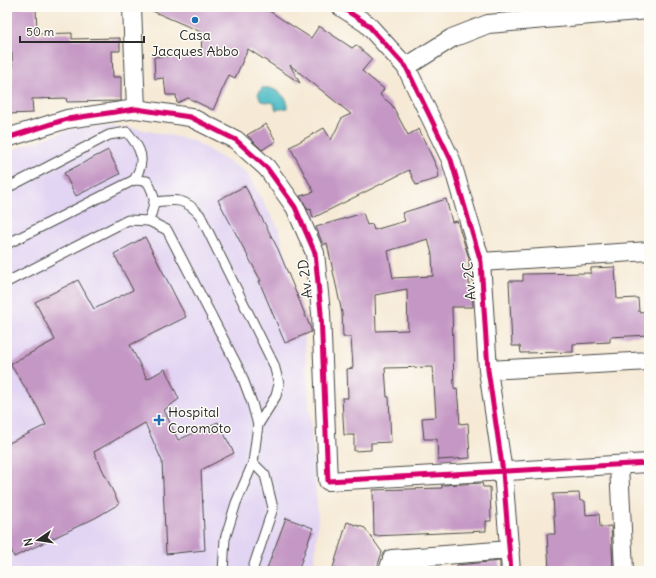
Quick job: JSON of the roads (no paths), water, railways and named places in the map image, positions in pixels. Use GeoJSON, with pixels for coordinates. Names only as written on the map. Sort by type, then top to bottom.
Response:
{"type":"FeatureCollection","features":[{"type":"Feature","properties":{"kind":"street"},"geometry":{"type":"LineString","coordinates":[[132,7],[136,109]]}},
{"type":"Feature","properties":{"kind":"street","name":"Av. 2C"},"geometry":{"type":"LineString","coordinates":[[341,7],[367,24],[406,67],[452,160],[481,262],[488,370],[504,472],[511,571]]}},
{"type":"Feature","properties":{"kind":"street"},"geometry":{"type":"LineString","coordinates":[[406,67],[452,38],[488,24],[649,10]]}},
{"type":"Feature","properties":{"kind":"street","name":"Av. 2D"},"geometry":{"type":"LineString","coordinates":[[7,138],[67,119],[136,109],[190,117],[236,140],[267,168],[295,207],[315,253],[321,313],[328,481],[504,472]]}},
{"type":"Feature","properties":{"kind":"street"},"geometry":{"type":"LineString","coordinates":[[481,262],[649,251]]}},
{"type":"Feature","properties":{"kind":"street"},"geometry":{"type":"LineString","coordinates":[[488,370],[649,361]]}},
{"type":"Feature","properties":{"kind":"street"},"geometry":{"type":"LineString","coordinates":[[504,472],[649,463]]}},
{"type":"Feature","properties":{"kind":"street"},"geometry":{"type":"LineString","coordinates":[[619,465],[624,571]]}},
{"type":"Feature","properties":{"kind":"street"},"geometry":{"type":"LineString","coordinates":[[388,571],[392,559],[435,564],[510,550]]}},
{"type":"Feature","properties":{"kind":"lane"},"geometry":{"type":"LineString","coordinates":[[7,188],[109,134],[126,132],[138,144],[142,160],[140,170],[134,180],[7,244]]}},
{"type":"Feature","properties":{"kind":"lane"},"geometry":{"type":"LineString","coordinates":[[134,180],[147,182],[153,192],[155,202],[149,221]]}},
{"type":"Feature","properties":{"kind":"lane"},"geometry":{"type":"LineString","coordinates":[[155,202],[172,200],[190,204],[200,215],[274,365],[279,384],[276,396],[258,425]]}},
{"type":"Feature","properties":{"kind":"lane"},"geometry":{"type":"LineString","coordinates":[[7,282],[128,220],[149,221],[167,230],[240,371],[252,403],[258,425],[253,462],[236,503],[225,539],[223,571]]}},
{"type":"Feature","properties":{"kind":"lane"},"geometry":{"type":"LineString","coordinates":[[252,571],[273,508],[265,475],[253,462]]}},
{"type":"Feature","properties":{"kind":"water"},"geometry":{"type":"Polygon","coordinates":[[[262,88],[273,89],[280,93],[287,101],[287,108],[276,110],[274,103],[261,101],[258,94],[262,88]]]}},
{"type":"Feature","properties":{"kind":"place","name":"Casa Jacques Abbo"},"geometry":{"type":"Point","coordinates":[195,20]}},
{"type":"Feature","properties":{"kind":"place","name":"Hospital Coromoto"},"geometry":{"type":"Point","coordinates":[159,420]}}]}
